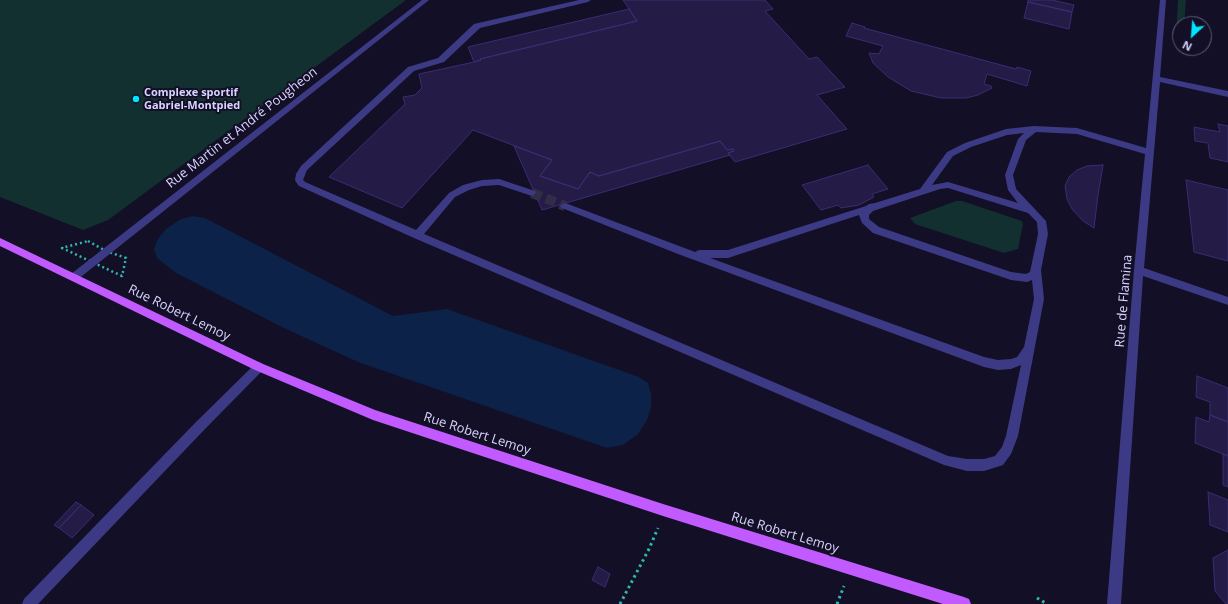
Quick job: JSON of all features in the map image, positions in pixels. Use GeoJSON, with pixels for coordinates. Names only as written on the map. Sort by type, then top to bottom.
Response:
{"type":"FeatureCollection","features":[{"type":"Feature","properties":{"kind":"main road","name":"Rue Robert Lemoy"},"geometry":{"type":"LineString","coordinates":[[0,242],[259,367],[373,415],[663,510],[964,604]]}},
{"type":"Feature","properties":{"kind":"street","name":"Rue Martin et André Pougheon"},"geometry":{"type":"LineString","coordinates":[[74,277],[426,0]]}},
{"type":"Feature","properties":{"kind":"street"},"geometry":{"type":"LineString","coordinates":[[588,0],[477,26],[441,60],[410,69],[300,174],[299,180],[307,188],[948,461],[967,465],[984,465],[999,461],[1007,450],[1012,436],[1039,299],[1036,270],[1043,227],[1041,222],[1012,190],[1009,175],[1022,139],[1034,129]]}},
{"type":"Feature","properties":{"kind":"street","name":"Rue de Flamina"},"geometry":{"type":"LineString","coordinates":[[1114,604],[1139,270],[1163,0]]}},
{"type":"Feature","properties":{"kind":"street"},"geometry":{"type":"LineString","coordinates":[[1156,79],[1228,94]]}},
{"type":"Feature","properties":{"kind":"street"},"geometry":{"type":"LineString","coordinates":[[924,190],[950,154],[957,149],[1006,132],[1034,129],[1077,131],[1150,152]]}},
{"type":"Feature","properties":{"kind":"street"},"geometry":{"type":"LineString","coordinates":[[417,235],[452,195],[466,187],[482,183],[499,182],[532,194]]}},
{"type":"Feature","properties":{"kind":"street"},"geometry":{"type":"LineString","coordinates":[[681,251],[712,255],[728,254],[872,206],[924,190],[948,185],[1030,210]]}},
{"type":"Feature","properties":{"kind":"street"},"geometry":{"type":"LineString","coordinates":[[565,206],[681,251],[984,362],[998,365],[1011,364],[1021,360],[1029,350]]}},
{"type":"Feature","properties":{"kind":"street"},"geometry":{"type":"LineString","coordinates":[[872,206],[866,212],[865,221],[876,230],[1011,276],[1027,278],[1036,270]]}},
{"type":"Feature","properties":{"kind":"street"},"geometry":{"type":"LineString","coordinates":[[1139,270],[1228,300]]}},
{"type":"Feature","properties":{"kind":"street"},"geometry":{"type":"LineString","coordinates":[[29,604],[195,431],[259,367]]}},
{"type":"Feature","properties":{"kind":"path"},"geometry":{"type":"LineString","coordinates":[[620,604],[649,549],[663,510]]}},
{"type":"Feature","properties":{"kind":"path"},"geometry":{"type":"LineString","coordinates":[[1037,598],[1047,604]]}},
{"type":"Feature","properties":{"kind":"green space","name":"Complexe sportif Gabriel-Montpied"},"geometry":{"type":"Polygon","coordinates":[[[0,0],[406,0],[108,220],[83,230],[0,197],[0,0]]]}},
{"type":"Feature","properties":{"kind":"green space"},"geometry":{"type":"Polygon","coordinates":[[[1178,0],[1186,0],[1185,16],[1177,16],[1178,0]]]}},
{"type":"Feature","properties":{"kind":"green space"},"geometry":{"type":"Polygon","coordinates":[[[956,201],[962,201],[1022,221],[1023,224],[1018,249],[1004,253],[915,224],[910,218],[956,201]]]}},
{"type":"Feature","properties":{"kind":"water"},"geometry":{"type":"Polygon","coordinates":[[[193,216],[205,218],[393,316],[447,309],[639,377],[648,383],[651,394],[651,407],[647,420],[638,434],[623,445],[607,448],[358,362],[284,328],[176,273],[157,258],[154,249],[158,239],[166,229],[181,219],[193,216]]]}},
{"type":"Feature","properties":{"kind":"building"},"geometry":{"type":"Polygon","coordinates":[[[623,0],[765,0],[773,9],[765,11],[809,59],[817,57],[845,87],[817,95],[847,129],[735,162],[728,153],[734,151],[733,149],[727,150],[720,141],[599,176],[590,172],[578,189],[540,176],[552,160],[473,130],[402,208],[329,177],[405,104],[403,97],[415,95],[422,88],[419,74],[474,62],[481,60],[480,59],[637,21],[623,0]]]}},
{"type":"Feature","properties":{"kind":"building"},"geometry":{"type":"Polygon","coordinates":[[[1028,0],[1052,0],[1074,5],[1072,12],[1028,2],[1028,0]]]}},
{"type":"Feature","properties":{"kind":"building"},"geometry":{"type":"Polygon","coordinates":[[[1028,2],[1072,12],[1069,29],[1024,18],[1028,2]]]}},
{"type":"Feature","properties":{"kind":"building"},"geometry":{"type":"Polygon","coordinates":[[[629,9],[637,21],[480,59],[481,60],[474,62],[468,47],[629,9]]]}},
{"type":"Feature","properties":{"kind":"building"},"geometry":{"type":"Polygon","coordinates":[[[852,23],[865,27],[864,28],[1016,69],[1017,67],[1031,71],[1027,86],[987,74],[984,84],[991,86],[992,88],[978,95],[966,98],[941,98],[911,91],[888,77],[873,63],[869,53],[879,54],[883,46],[846,36],[852,23]]]}},
{"type":"Feature","properties":{"kind":"building"},"geometry":{"type":"Polygon","coordinates":[[[1218,124],[1228,126],[1228,162],[1210,158],[1208,143],[1195,141],[1194,127],[1220,132],[1218,124]]]}},
{"type":"Feature","properties":{"kind":"building"},"geometry":{"type":"Polygon","coordinates":[[[720,141],[727,150],[733,149],[734,151],[728,153],[730,155],[542,210],[514,146],[552,160],[540,176],[578,189],[590,172],[599,176],[720,141]]]}},
{"type":"Feature","properties":{"kind":"building"},"geometry":{"type":"Polygon","coordinates":[[[868,165],[888,189],[872,194],[874,197],[859,205],[841,208],[838,205],[821,210],[802,185],[868,165]]]}},
{"type":"Feature","properties":{"kind":"building"},"geometry":{"type":"Polygon","coordinates":[[[1103,165],[1094,228],[1083,221],[1072,209],[1067,199],[1065,186],[1069,177],[1077,170],[1087,166],[1103,165]]]}},
{"type":"Feature","properties":{"kind":"building"},"geometry":{"type":"Polygon","coordinates":[[[1186,180],[1228,190],[1228,261],[1194,252],[1186,180]]]}},
{"type":"Feature","properties":{"kind":"building"},"geometry":{"type":"Polygon","coordinates":[[[1197,376],[1228,388],[1228,422],[1210,415],[1210,402],[1196,397],[1197,376]]]}},
{"type":"Feature","properties":{"kind":"building"},"geometry":{"type":"Polygon","coordinates":[[[1210,415],[1228,422],[1228,456],[1195,443],[1196,417],[1209,422],[1210,415]]]}},
{"type":"Feature","properties":{"kind":"building"},"geometry":{"type":"Polygon","coordinates":[[[1223,454],[1228,456],[1228,487],[1223,485],[1223,454]]]}},
{"type":"Feature","properties":{"kind":"building"},"geometry":{"type":"Polygon","coordinates":[[[1208,492],[1228,500],[1228,532],[1210,525],[1208,492]]]}},
{"type":"Feature","properties":{"kind":"building"},"geometry":{"type":"Polygon","coordinates":[[[76,502],[81,505],[59,528],[54,525],[76,502]]]}},
{"type":"Feature","properties":{"kind":"building"},"geometry":{"type":"Polygon","coordinates":[[[81,505],[94,515],[72,538],[59,528],[81,505]]]}},
{"type":"Feature","properties":{"kind":"building"},"geometry":{"type":"Polygon","coordinates":[[[1228,550],[1228,604],[1226,604],[1215,591],[1213,558],[1228,550]]]}},
{"type":"Feature","properties":{"kind":"building"},"geometry":{"type":"Polygon","coordinates":[[[598,567],[610,574],[605,587],[592,580],[598,567]]]}},
{"type":"Feature","properties":{"kind":"tunnel"},"geometry":{"type":"LineString","coordinates":[[532,193],[565,206]]}},
{"type":"Feature","properties":{"kind":"place","name":"Complexe sportif Gabriel-Montpied"},"geometry":{"type":"Point","coordinates":[136,99]}}]}
